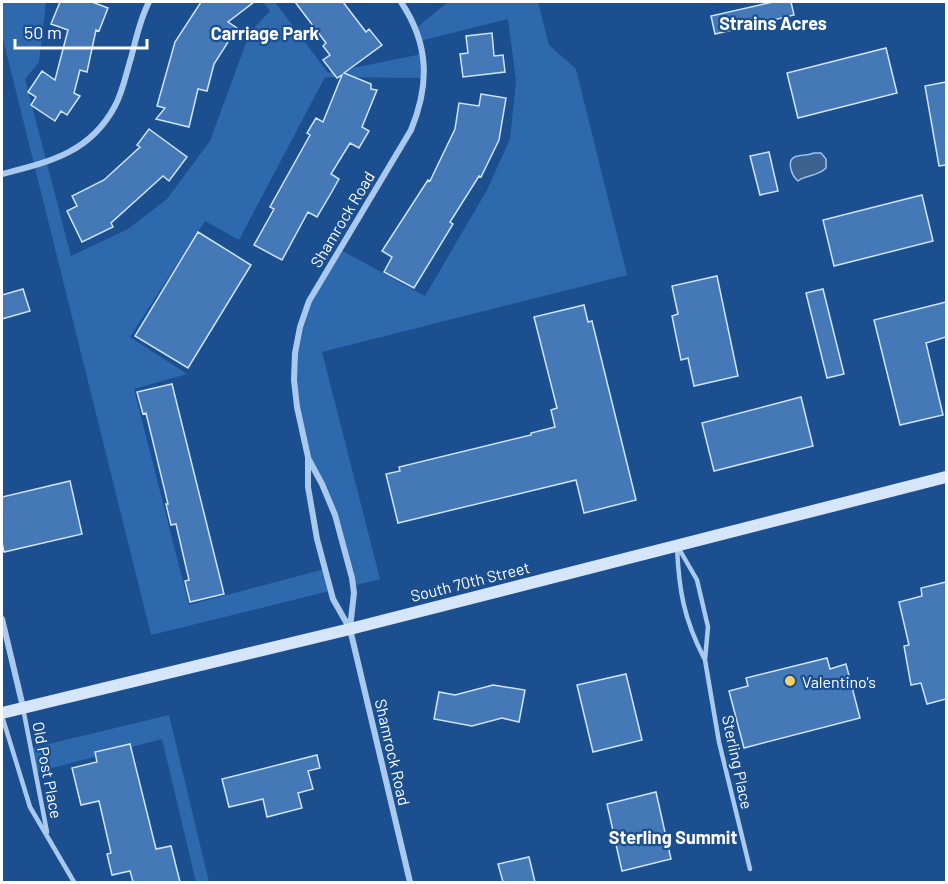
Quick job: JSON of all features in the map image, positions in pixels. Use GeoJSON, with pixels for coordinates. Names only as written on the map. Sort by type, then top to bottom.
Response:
{"type":"FeatureCollection","features":[{"type":"Feature","properties":{"kind":"main road","name":"South 70th Street"},"geometry":{"type":"LineString","coordinates":[[2,715],[23,707],[350,629],[946,477]]}},
{"type":"Feature","properties":{"kind":"street"},"geometry":{"type":"LineString","coordinates":[[2,174],[67,154],[89,140],[104,124],[119,97],[149,2]]}},
{"type":"Feature","properties":{"kind":"street","name":"Shamrock Road"},"geometry":{"type":"LineString","coordinates":[[401,2],[410,16],[420,41],[424,89],[419,110],[411,130],[309,301],[300,327],[295,353],[294,380],[297,407],[308,457],[308,486],[317,539],[333,599],[350,629],[410,882]]}},
{"type":"Feature","properties":{"kind":"street","name":"Shamrock Road"},"geometry":{"type":"LineString","coordinates":[[308,457],[335,515],[352,578],[354,594],[350,629]]}},
{"type":"Feature","properties":{"kind":"street"},"geometry":{"type":"LineString","coordinates":[[2,618],[23,707]]}},
{"type":"Feature","properties":{"kind":"lane","name":"Sterling Place"},"geometry":{"type":"LineString","coordinates":[[677,545],[679,588],[690,631],[705,660]]}},
{"type":"Feature","properties":{"kind":"lane","name":"Sterling Place"},"geometry":{"type":"LineString","coordinates":[[677,545],[697,580],[708,627],[705,660],[723,759],[750,868]]}},
{"type":"Feature","properties":{"kind":"lane","name":"Old Post Place"},"geometry":{"type":"LineString","coordinates":[[23,707],[48,838]]}},
{"type":"Feature","properties":{"kind":"lane","name":"Old Post Place"},"geometry":{"type":"LineString","coordinates":[[2,715],[30,807],[74,882]]}},
{"type":"Feature","properties":{"kind":"shaded area"},"geometry":{"type":"Polygon","coordinates":[[[2,2],[46,2],[39,62],[25,79],[71,256],[128,229],[167,199],[210,141],[250,32],[270,11],[263,2],[275,2],[328,73],[422,54],[424,78],[325,77],[239,240],[205,221],[130,337],[187,374],[134,389],[189,605],[325,569],[330,591],[151,635],[2,35],[2,2]]]}},
{"type":"Feature","properties":{"kind":"shaded area"},"geometry":{"type":"Polygon","coordinates":[[[448,2],[538,2],[549,45],[576,69],[627,275],[322,352],[380,579],[353,586],[335,515],[308,457],[297,407],[295,353],[309,301],[339,249],[425,296],[487,190],[510,139],[516,81],[508,19],[420,41],[415,29],[448,2]]]}},
{"type":"Feature","properties":{"kind":"shaded area"},"geometry":{"type":"Polygon","coordinates":[[[821,153],[826,159],[826,168],[798,181],[792,171],[791,160],[794,157],[821,153]]]}},
{"type":"Feature","properties":{"kind":"shaded area"},"geometry":{"type":"Polygon","coordinates":[[[169,715],[209,882],[196,882],[162,739],[37,772],[32,748],[169,715]]]}},
{"type":"Feature","properties":{"kind":"building"},"geometry":{"type":"Polygon","coordinates":[[[60,2],[92,2],[108,8],[99,31],[96,30],[87,72],[80,70],[74,93],[80,96],[67,115],[61,111],[55,121],[31,105],[36,97],[28,92],[42,71],[55,80],[68,30],[51,24],[60,2]]]}},
{"type":"Feature","properties":{"kind":"building"},"geometry":{"type":"Polygon","coordinates":[[[201,2],[254,2],[228,22],[237,28],[214,64],[207,91],[198,89],[189,127],[156,119],[165,108],[157,106],[175,42],[201,2]]]}},
{"type":"Feature","properties":{"kind":"building"},"geometry":{"type":"Polygon","coordinates":[[[295,2],[343,2],[366,32],[369,29],[382,45],[344,73],[371,84],[371,89],[377,90],[362,127],[369,131],[359,148],[350,143],[331,174],[339,179],[330,195],[317,217],[308,212],[282,260],[254,245],[274,209],[270,207],[310,135],[307,133],[316,118],[323,122],[342,75],[337,78],[323,60],[330,55],[323,46],[326,43],[295,2]]]}},
{"type":"Feature","properties":{"kind":"building"},"geometry":{"type":"Polygon","coordinates":[[[773,2],[791,2],[794,15],[715,34],[711,16],[773,2]]]}},
{"type":"Feature","properties":{"kind":"building"},"geometry":{"type":"Polygon","coordinates":[[[492,33],[494,56],[503,55],[505,72],[463,77],[460,54],[468,53],[466,36],[492,33]]]}},
{"type":"Feature","properties":{"kind":"building"},"geometry":{"type":"Polygon","coordinates":[[[886,48],[897,93],[798,118],[787,73],[886,48]]]}},
{"type":"Feature","properties":{"kind":"building"},"geometry":{"type":"Polygon","coordinates":[[[946,82],[946,165],[939,166],[925,86],[946,82]]]}},
{"type":"Feature","properties":{"kind":"building"},"geometry":{"type":"Polygon","coordinates":[[[481,94],[506,98],[499,140],[481,177],[479,176],[450,222],[453,224],[414,288],[384,272],[392,257],[382,251],[428,180],[430,181],[455,129],[459,103],[479,106],[481,94]]]}},
{"type":"Feature","properties":{"kind":"building"},"geometry":{"type":"Polygon","coordinates":[[[149,129],[187,157],[169,181],[163,176],[111,223],[113,227],[82,242],[67,211],[77,206],[72,196],[104,180],[140,147],[137,145],[149,129]]]}},
{"type":"Feature","properties":{"kind":"building"},"geometry":{"type":"Polygon","coordinates":[[[769,152],[778,191],[760,195],[750,156],[769,152]]]}},
{"type":"Feature","properties":{"kind":"building"},"geometry":{"type":"Polygon","coordinates":[[[922,195],[933,241],[834,266],[823,220],[922,195]]]}},
{"type":"Feature","properties":{"kind":"building"},"geometry":{"type":"Polygon","coordinates":[[[198,232],[251,265],[188,368],[135,336],[198,232]]]}},
{"type":"Feature","properties":{"kind":"building"},"geometry":{"type":"Polygon","coordinates":[[[717,276],[738,376],[694,386],[688,358],[681,360],[672,316],[678,314],[672,286],[717,276]]]}},
{"type":"Feature","properties":{"kind":"building"},"geometry":{"type":"Polygon","coordinates":[[[23,289],[30,311],[2,319],[2,295],[23,289]]]}},
{"type":"Feature","properties":{"kind":"building"},"geometry":{"type":"Polygon","coordinates":[[[823,289],[844,374],[827,378],[806,293],[823,289]]]}},
{"type":"Feature","properties":{"kind":"building"},"geometry":{"type":"Polygon","coordinates":[[[946,302],[946,337],[926,343],[943,415],[900,425],[874,320],[946,302]]]}},
{"type":"Feature","properties":{"kind":"building"},"geometry":{"type":"Polygon","coordinates":[[[584,305],[588,322],[592,321],[636,500],[584,513],[576,480],[398,523],[386,474],[400,471],[399,467],[555,427],[551,410],[557,408],[534,317],[584,305]]]}},
{"type":"Feature","properties":{"kind":"building"},"geometry":{"type":"Polygon","coordinates":[[[172,384],[224,594],[190,602],[185,581],[189,580],[176,524],[171,525],[146,413],[143,414],[137,392],[172,384]]]}},
{"type":"Feature","properties":{"kind":"building"},"geometry":{"type":"Polygon","coordinates":[[[801,397],[813,446],[714,471],[702,423],[801,397]]]}},
{"type":"Feature","properties":{"kind":"building"},"geometry":{"type":"Polygon","coordinates":[[[70,481],[82,534],[4,552],[2,497],[70,481]]]}},
{"type":"Feature","properties":{"kind":"building"},"geometry":{"type":"Polygon","coordinates":[[[946,582],[946,699],[927,704],[921,683],[911,685],[904,646],[909,645],[899,602],[922,596],[921,588],[946,582]]]}},
{"type":"Feature","properties":{"kind":"building"},"geometry":{"type":"Polygon","coordinates":[[[827,658],[830,669],[846,664],[860,718],[744,748],[729,691],[748,686],[746,678],[827,658]]]}},
{"type":"Feature","properties":{"kind":"building"},"geometry":{"type":"Polygon","coordinates":[[[626,674],[642,740],[593,752],[577,685],[626,674]]]}},
{"type":"Feature","properties":{"kind":"building"},"geometry":{"type":"Polygon","coordinates":[[[493,685],[525,690],[519,722],[502,718],[472,726],[434,719],[439,692],[455,695],[493,685]]]}},
{"type":"Feature","properties":{"kind":"building"},"geometry":{"type":"Polygon","coordinates":[[[130,744],[156,849],[171,846],[180,882],[133,882],[130,871],[112,875],[107,854],[111,853],[99,801],[81,805],[72,768],[97,762],[95,752],[130,744]]]}},
{"type":"Feature","properties":{"kind":"building"},"geometry":{"type":"Polygon","coordinates":[[[317,755],[320,768],[308,771],[313,789],[298,793],[302,808],[267,817],[263,799],[229,807],[222,779],[317,755]]]}},
{"type":"Feature","properties":{"kind":"building"},"geometry":{"type":"Polygon","coordinates":[[[656,792],[671,859],[622,871],[607,804],[656,792]]]}},
{"type":"Feature","properties":{"kind":"building"},"geometry":{"type":"Polygon","coordinates":[[[529,857],[535,882],[503,882],[498,864],[529,857]]]}},
{"type":"Feature","properties":{"kind":"place","name":"Valentino's"},"geometry":{"type":"Point","coordinates":[790,681]}},
{"type":"Feature","properties":{"kind":"district","name":"Strains Acres"},"geometry":{"type":"Point","coordinates":[773,23]}},
{"type":"Feature","properties":{"kind":"district","name":"Carriage Park"},"geometry":{"type":"Point","coordinates":[265,33]}},
{"type":"Feature","properties":{"kind":"district","name":"Sterling Summit"},"geometry":{"type":"Point","coordinates":[673,837]}}]}
